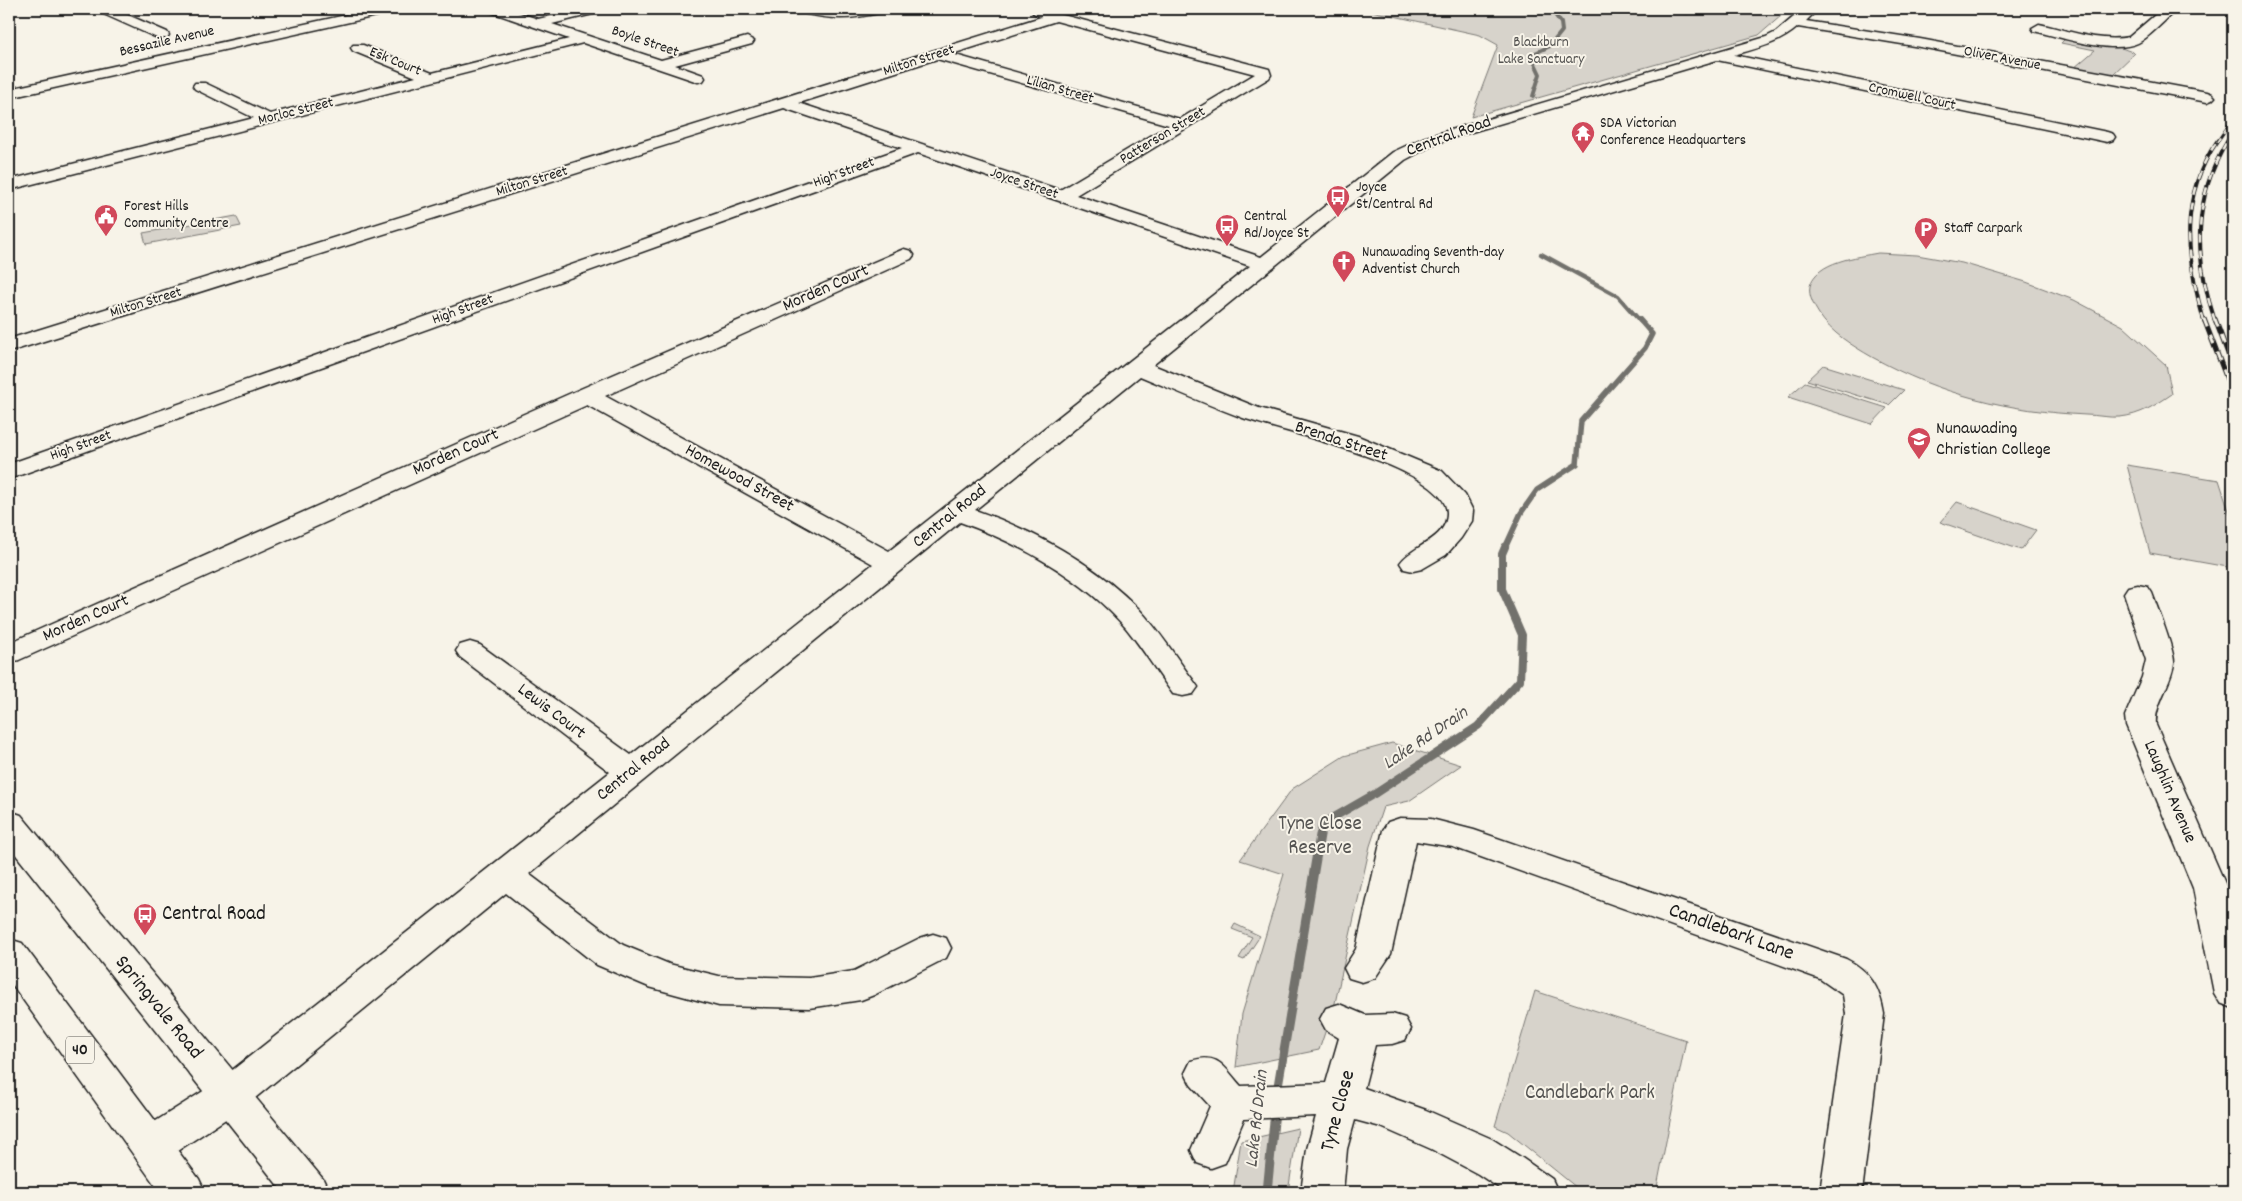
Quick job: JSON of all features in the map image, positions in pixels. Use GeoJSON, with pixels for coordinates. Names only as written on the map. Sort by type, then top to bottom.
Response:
{"type":"FeatureCollection","features":[{"type":"Feature","properties":{"kind":"main road"},"geometry":{"type":"LineString","coordinates":[[104,9],[162,35]]}},
{"type":"Feature","properties":{"kind":"main road","name":"Bessazile Avenue"},"geometry":{"type":"LineString","coordinates":[[9,94],[390,9]]}},
{"type":"Feature","properties":{"kind":"main road","name":"Boyle Street"},"geometry":{"type":"LineString","coordinates":[[496,9],[698,78]]}},
{"type":"Feature","properties":{"kind":"main road"},"geometry":{"type":"LineString","coordinates":[[538,23],[596,9]]}},
{"type":"Feature","properties":{"kind":"main road"},"geometry":{"type":"LineString","coordinates":[[803,9],[838,17],[854,16],[878,9]]}},
{"type":"Feature","properties":{"kind":"main road","name":"Central Road"},"geometry":{"type":"LineString","coordinates":[[151,1146],[230,1095],[1399,156],[1459,131],[1771,40],[1781,35],[1811,9]]}},
{"type":"Feature","properties":{"kind":"main road"},"geometry":{"type":"LineString","coordinates":[[2039,28],[2103,40],[2129,42],[2169,9]]}},
{"type":"Feature","properties":{"kind":"main road"},"geometry":{"type":"LineString","coordinates":[[1027,10],[1056,17]]}},
{"type":"Feature","properties":{"kind":"main road","name":"Milton Street"},"geometry":{"type":"LineString","coordinates":[[9,346],[1056,17]]}},
{"type":"Feature","properties":{"kind":"main road","name":"Patterson Street"},"geometry":{"type":"LineString","coordinates":[[1056,17],[1264,72],[1264,75],[1062,196]]}},
{"type":"Feature","properties":{"kind":"main road","name":"Oliver Avenue"},"geometry":{"type":"LineString","coordinates":[[1796,23],[1920,43],[2207,97]]}},
{"type":"Feature","properties":{"kind":"main road","name":"Morloc Street"},"geometry":{"type":"LineString","coordinates":[[9,185],[584,39]]}},
{"type":"Feature","properties":{"kind":"main road"},"geometry":{"type":"LineString","coordinates":[[660,65],[748,41]]}},
{"type":"Feature","properties":{"kind":"main road","name":"Esk Court"},"geometry":{"type":"LineString","coordinates":[[358,48],[431,78]]}},
{"type":"Feature","properties":{"kind":"main road","name":"Lilian Street"},"geometry":{"type":"LineString","coordinates":[[938,55],[1182,124]]}},
{"type":"Feature","properties":{"kind":"main road","name":"Cromwell Court"},"geometry":{"type":"LineString","coordinates":[[1717,56],[2107,137]]}},
{"type":"Feature","properties":{"kind":"main road"},"geometry":{"type":"LineString","coordinates":[[200,86],[268,119]]}},
{"type":"Feature","properties":{"kind":"main road","name":"Joyce Street"},"geometry":{"type":"LineString","coordinates":[[785,103],[1264,264]]}},
{"type":"Feature","properties":{"kind":"main road","name":"High Street"},"geometry":{"type":"LineString","coordinates":[[9,472],[917,148]]}},
{"type":"Feature","properties":{"kind":"main road"},"geometry":{"type":"LineString","coordinates":[[15,168],[32,179]]}},
{"type":"Feature","properties":{"kind":"main road","name":"Morden Court"},"geometry":{"type":"LineString","coordinates":[[9,654],[586,395],[904,255]]}},
{"type":"Feature","properties":{"kind":"main road","name":"Brenda Street"},"geometry":{"type":"LineString","coordinates":[[1136,366],[1251,413],[1350,441],[1433,476],[1453,495],[1460,511],[1459,522],[1437,550],[1413,563]]}},
{"type":"Feature","properties":{"kind":"main road","name":"Homewood Street"},"geometry":{"type":"LineString","coordinates":[[586,395],[891,564]]}},
{"type":"Feature","properties":{"kind":"main road"},"geometry":{"type":"LineString","coordinates":[[956,512],[986,523],[1015,537],[1054,558],[1093,583],[1129,614],[1183,687]]}},
{"type":"Feature","properties":{"kind":"main road","name":"Laughlin Avenue"},"geometry":{"type":"LineString","coordinates":[[2138,593],[2160,660],[2156,677],[2140,716],[2141,725],[2210,888],[2233,994]]}},
{"type":"Feature","properties":{"kind":"main road","name":"Lewis Court"},"geometry":{"type":"LineString","coordinates":[[470,651],[632,772]]}},
{"type":"Feature","properties":{"kind":"main road","name":"Candlebark Lane"},"geometry":{"type":"LineString","coordinates":[[1362,968],[1373,954],[1403,820],[1426,829],[1462,838],[1833,969],[1850,978],[1858,985],[1863,997],[1865,1014],[1841,1192]]}},
{"type":"Feature","properties":{"kind":"main road","name":"Springvale Road"},"geometry":{"type":"LineString","coordinates":[[9,823],[308,1192]]}},
{"type":"Feature","properties":{"kind":"main road"},"geometry":{"type":"LineString","coordinates":[[504,874],[528,890],[610,955],[635,968],[662,977],[719,991],[809,994],[862,985],[933,948]]}},
{"type":"Feature","properties":{"kind":"main road","name":"40"},"geometry":{"type":"LineString","coordinates":[[9,953],[184,1192]]}},
{"type":"Feature","properties":{"kind":"main road","name":"Tyne Close"},"geometry":{"type":"LineString","coordinates":[[1322,1192],[1327,1149],[1364,1026]]}},
{"type":"Feature","properties":{"kind":"main road"},"geometry":{"type":"LineString","coordinates":[[1205,1073],[1259,1101],[1342,1100],[1380,1110],[1443,1134],[1487,1156],[1516,1174],[1538,1192]]}},
{"type":"Feature","properties":{"kind":"main road"},"geometry":{"type":"LineString","coordinates":[[1211,1150],[1218,1128],[1259,1101]]}},
{"type":"Feature","properties":{"kind":"green space","name":"Blackburn Lake Sanctuary"},"geometry":{"type":"Polygon","coordinates":[[[1362,9],[1789,9],[1759,35],[1471,117],[1498,45],[1480,35],[1362,9]]]}},
{"type":"Feature","properties":{"kind":"green space"},"geometry":{"type":"Polygon","coordinates":[[[2066,38],[2116,46],[2135,53],[2112,75],[2074,68],[2095,50],[2061,43],[2066,38]]]}},
{"type":"Feature","properties":{"kind":"green space"},"geometry":{"type":"Polygon","coordinates":[[[236,216],[241,226],[146,244],[143,233],[236,216]]]}},
{"type":"Feature","properties":{"kind":"green space"},"geometry":{"type":"Polygon","coordinates":[[[1878,253],[1917,255],[1962,263],[2026,282],[2074,300],[2123,326],[2166,365],[2172,394],[2148,409],[2127,416],[2112,417],[2057,413],[2029,410],[1976,399],[1924,382],[1898,370],[1865,353],[1836,333],[1819,314],[1813,304],[1810,293],[1810,286],[1820,271],[1839,262],[1878,253]]]}},
{"type":"Feature","properties":{"kind":"green space"},"geometry":{"type":"Polygon","coordinates":[[[1823,365],[1904,390],[1889,405],[1807,380],[1823,365]]]}},
{"type":"Feature","properties":{"kind":"green space"},"geometry":{"type":"Polygon","coordinates":[[[1805,382],[1887,408],[1872,424],[1788,397],[1805,382]]]}},
{"type":"Feature","properties":{"kind":"green space"},"geometry":{"type":"Polygon","coordinates":[[[2127,465],[2219,480],[2233,523],[2233,568],[2150,553],[2127,465]]]}},
{"type":"Feature","properties":{"kind":"green space"},"geometry":{"type":"Polygon","coordinates":[[[1957,502],[2036,530],[2021,550],[1940,522],[1957,502]]]}},
{"type":"Feature","properties":{"kind":"green space","name":"Tyne Close Reserve"},"geometry":{"type":"Polygon","coordinates":[[[1392,743],[1461,765],[1409,801],[1383,807],[1370,846],[1335,1003],[1319,1050],[1236,1067],[1242,1014],[1284,874],[1240,860],[1292,789],[1344,756],[1392,743]]]}},
{"type":"Feature","properties":{"kind":"green space"},"geometry":{"type":"Polygon","coordinates":[[[1235,924],[1260,936],[1244,960],[1239,958],[1252,937],[1232,929],[1235,924]]]}},
{"type":"Feature","properties":{"kind":"green space","name":"Candlebark Park"},"geometry":{"type":"Polygon","coordinates":[[[1535,991],[1686,1040],[1656,1192],[1582,1192],[1508,1132],[1495,1126],[1535,991]]]}},
{"type":"Feature","properties":{"kind":"green space"},"geometry":{"type":"Polygon","coordinates":[[[1298,1128],[1288,1192],[1233,1192],[1241,1141],[1298,1128]]]}},
{"type":"Feature","properties":{"kind":"waterway","name":"Lake Rd Drain"},"geometry":{"type":"LineString","coordinates":[[1533,96],[1540,74],[1531,55],[1550,46],[1562,31],[1561,23],[1551,9]]}},
{"type":"Feature","properties":{"kind":"waterway"},"geometry":{"type":"LineString","coordinates":[[1664,9],[1687,13]]}},
{"type":"Feature","properties":{"kind":"waterway","name":"Lake Rd Drain"},"geometry":{"type":"LineString","coordinates":[[1541,254],[1618,296],[1640,321]]}},
{"type":"Feature","properties":{"kind":"waterway","name":"Lake Rd Drain"},"geometry":{"type":"LineString","coordinates":[[1505,548],[1521,513],[1537,490],[1577,464],[1581,421],[1645,348],[1652,334],[1639,319]]}},
{"type":"Feature","properties":{"kind":"waterway","name":"Lake Rd Drain"},"geometry":{"type":"LineString","coordinates":[[1320,836],[1322,824],[1376,793],[1478,726],[1520,680],[1522,635],[1502,589],[1502,554],[1505,547]]}},
{"type":"Feature","properties":{"kind":"waterway","name":"Lake Rd Drain"},"geometry":{"type":"LineString","coordinates":[[1277,1092],[1320,835]]}},
{"type":"Feature","properties":{"kind":"waterway","name":"Lake Rd Drain"},"geometry":{"type":"LineString","coordinates":[[1267,1192],[1275,1111]]}},
{"type":"Feature","properties":{"kind":"railway"},"geometry":{"type":"LineString","coordinates":[[2217,142],[2233,119]]}},
{"type":"Feature","properties":{"kind":"railway"},"geometry":{"type":"LineString","coordinates":[[2227,142],[2233,132]]}},
{"type":"Feature","properties":{"kind":"railway"},"geometry":{"type":"LineString","coordinates":[[2204,321],[2193,274],[2189,228],[2196,183],[2205,162],[2218,140]]}},
{"type":"Feature","properties":{"kind":"railway"},"geometry":{"type":"LineString","coordinates":[[2215,321],[2203,274],[2200,229],[2208,184],[2216,162],[2228,140]]}},
{"type":"Feature","properties":{"kind":"railway"},"geometry":{"type":"LineString","coordinates":[[2204,319],[2233,395]]}},
{"type":"Feature","properties":{"kind":"railway"},"geometry":{"type":"LineString","coordinates":[[2215,319],[2233,367]]}},
{"type":"Feature","properties":{"kind":"place","name":"SDA Victorian Conference Headquarters"},"geometry":{"type":"Point","coordinates":[1583,154]}},
{"type":"Feature","properties":{"kind":"place","name":"Joyce St/Central Rd"},"geometry":{"type":"Point","coordinates":[1338,218]}},
{"type":"Feature","properties":{"kind":"place","name":"Forest Hills Community Centre"},"geometry":{"type":"Point","coordinates":[106,237]}},
{"type":"Feature","properties":{"kind":"place","name":"Central Rd/Joyce St"},"geometry":{"type":"Point","coordinates":[1227,247]}},
{"type":"Feature","properties":{"kind":"place","name":"Staff Carpark"},"geometry":{"type":"Point","coordinates":[1926,250]}},
{"type":"Feature","properties":{"kind":"place","name":"Nunawading Seventh-day Adventist Church"},"geometry":{"type":"Point","coordinates":[1344,283]}},
{"type":"Feature","properties":{"kind":"place","name":"Nunawading Christian College"},"geometry":{"type":"Point","coordinates":[1919,460]}},
{"type":"Feature","properties":{"kind":"place","name":"Central Road"},"geometry":{"type":"Point","coordinates":[145,936]}}]}
